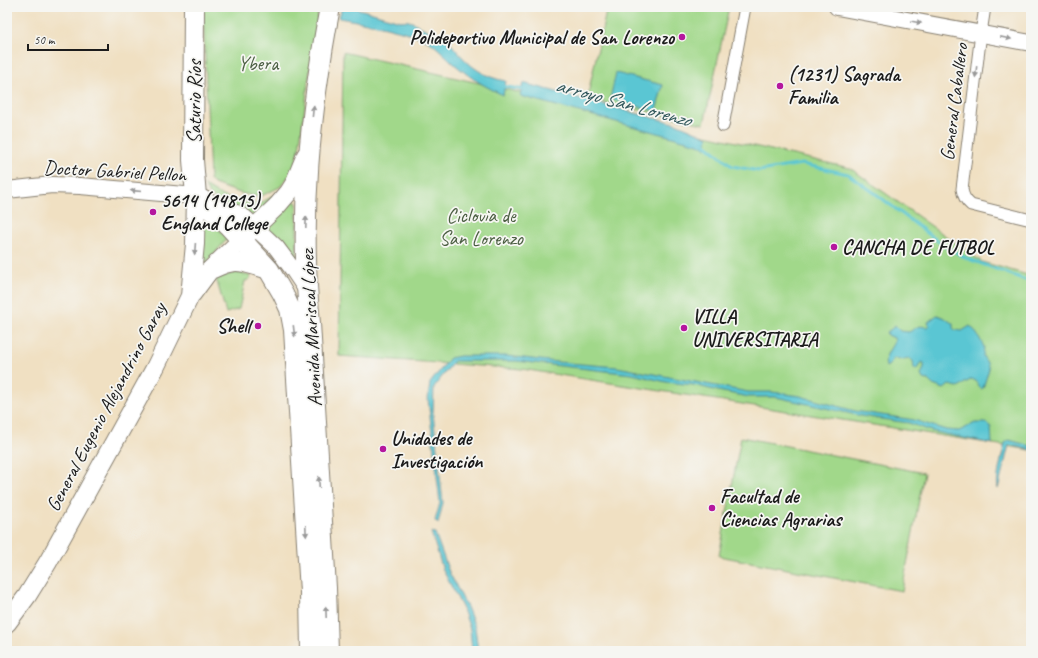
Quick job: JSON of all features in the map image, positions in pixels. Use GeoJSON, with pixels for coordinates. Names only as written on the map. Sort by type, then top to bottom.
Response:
{"type":"FeatureCollection","features":[{"type":"Feature","properties":{"kind":"highway","name":"Saturio Ríos"},"geometry":{"type":"LineString","coordinates":[[194,7],[193,160],[196,196]]}},
{"type":"Feature","properties":{"kind":"highway","name":"Avenida Mariscal López"},"geometry":{"type":"LineString","coordinates":[[328,651],[326,588],[310,323],[306,289],[306,230],[308,150],[314,103],[329,16]]}},
{"type":"Feature","properties":{"kind":"highway","name":"Avenida Mariscal López"},"geometry":{"type":"LineString","coordinates":[[196,196],[215,212],[248,233],[290,309],[294,330],[310,592],[311,651]]}},
{"type":"Feature","properties":{"kind":"main road"},"geometry":{"type":"LineString","coordinates":[[190,296],[209,271],[277,206],[289,192],[294,184],[308,150]]}},
{"type":"Feature","properties":{"kind":"main road","name":"General Eugenio Alejandrino Garay"},"geometry":{"type":"LineString","coordinates":[[7,623],[27,596],[48,562],[155,368],[190,296],[195,244],[196,196]]}},
{"type":"Feature","properties":{"kind":"main road"},"geometry":{"type":"LineString","coordinates":[[209,271],[225,263],[239,261],[269,270]]}},
{"type":"Feature","properties":{"kind":"street"},"geometry":{"type":"LineString","coordinates":[[723,126],[745,7]]}},
{"type":"Feature","properties":{"kind":"street"},"geometry":{"type":"LineString","coordinates":[[837,7],[1031,43]]}},
{"type":"Feature","properties":{"kind":"street","name":"General Caballero"},"geometry":{"type":"LineString","coordinates":[[986,7],[981,33],[962,189],[966,201],[971,205],[1031,220]]}},
{"type":"Feature","properties":{"kind":"street","name":"Doctor Gabriel Pellon"},"geometry":{"type":"LineString","coordinates":[[7,190],[52,185],[196,196]]}},
{"type":"Feature","properties":{"kind":"street"},"geometry":{"type":"LineString","coordinates":[[248,233],[276,247],[294,270],[306,289]]}},
{"type":"Feature","properties":{"kind":"green space","name":"Ybera"},"geometry":{"type":"Polygon","coordinates":[[[203,7],[319,7],[299,149],[294,170],[280,187],[259,197],[240,193],[214,184],[210,179],[203,7]]]}},
{"type":"Feature","properties":{"kind":"green space"},"geometry":{"type":"Polygon","coordinates":[[[607,7],[729,7],[704,124],[587,99],[607,7]]]}},
{"type":"Feature","properties":{"kind":"green space","name":"Ciclovia de San Lorenzo"},"geometry":{"type":"Polygon","coordinates":[[[343,52],[850,168],[982,262],[1031,276],[1031,450],[522,369],[339,356],[343,52]]]}},
{"type":"Feature","properties":{"kind":"green space"},"geometry":{"type":"Polygon","coordinates":[[[204,184],[214,192],[246,203],[259,203],[278,193],[254,216],[218,202],[204,184]]]}},
{"type":"Feature","properties":{"kind":"green space"},"geometry":{"type":"Polygon","coordinates":[[[293,200],[297,203],[297,259],[295,262],[265,227],[293,200]]]}},
{"type":"Feature","properties":{"kind":"green space"},"geometry":{"type":"Polygon","coordinates":[[[205,216],[228,238],[202,268],[202,220],[205,216]]]}},
{"type":"Feature","properties":{"kind":"green space"},"geometry":{"type":"Polygon","coordinates":[[[234,273],[241,273],[251,276],[249,280],[245,281],[239,309],[226,313],[216,278],[234,273]]]}},
{"type":"Feature","properties":{"kind":"green space"},"geometry":{"type":"Polygon","coordinates":[[[741,437],[924,473],[902,591],[719,556],[741,437]]]}},
{"type":"Feature","properties":{"kind":"water"},"geometry":{"type":"Polygon","coordinates":[[[342,7],[352,7],[400,21],[410,21],[443,36],[473,67],[499,80],[506,81],[503,95],[469,76],[431,43],[399,30],[339,18],[342,7]]]}},
{"type":"Feature","properties":{"kind":"water"},"geometry":{"type":"Polygon","coordinates":[[[616,73],[663,85],[656,111],[610,99],[616,73]]]}},
{"type":"Feature","properties":{"kind":"water"},"geometry":{"type":"Polygon","coordinates":[[[523,83],[678,124],[708,137],[706,148],[698,144],[520,96],[523,83]]]}},
{"type":"Feature","properties":{"kind":"water"},"geometry":{"type":"Polygon","coordinates":[[[937,315],[945,318],[953,324],[953,328],[955,330],[962,331],[970,326],[978,335],[984,347],[983,356],[989,369],[983,388],[981,389],[976,381],[972,379],[958,387],[949,385],[944,389],[933,385],[928,380],[923,379],[921,375],[924,364],[921,362],[917,369],[914,369],[913,361],[909,358],[900,360],[894,358],[886,367],[886,356],[895,340],[886,333],[895,326],[900,331],[909,332],[919,326],[927,327],[929,325],[928,322],[937,315]]]}},
{"type":"Feature","properties":{"kind":"water"},"geometry":{"type":"Polygon","coordinates":[[[460,356],[507,356],[617,367],[748,392],[772,392],[800,396],[855,411],[914,420],[946,430],[959,431],[975,423],[986,423],[991,427],[992,444],[931,431],[909,423],[861,416],[776,397],[749,397],[694,385],[666,382],[632,374],[517,361],[454,361],[434,387],[433,413],[443,503],[438,524],[435,521],[440,503],[428,399],[430,383],[450,358],[460,356]]]}},
{"type":"Feature","properties":{"kind":"water"},"geometry":{"type":"Polygon","coordinates":[[[1009,440],[1031,446],[1031,450],[1009,445],[998,489],[998,473],[1005,443],[1009,440]]]}},
{"type":"Feature","properties":{"kind":"water"},"geometry":{"type":"Polygon","coordinates":[[[431,532],[435,533],[449,572],[467,607],[475,627],[478,651],[472,651],[470,629],[463,609],[443,570],[431,532]]]}},
{"type":"Feature","properties":{"kind":"waterway","name":"arroyo San Lorenzo"},"geometry":{"type":"LineString","coordinates":[[502,86],[524,90]]}},
{"type":"Feature","properties":{"kind":"waterway","name":"arroyo San Lorenzo"},"geometry":{"type":"LineString","coordinates":[[705,144],[732,166],[759,171],[802,164],[848,174],[943,245],[966,258],[1031,282]]}},
{"type":"Feature","properties":{"kind":"place","name":"Polideportivo Municipal de San Lorenzo"},"geometry":{"type":"Point","coordinates":[682,37]}},
{"type":"Feature","properties":{"kind":"place","name":"(1231) Sagrada Familia"},"geometry":{"type":"Point","coordinates":[780,86]}},
{"type":"Feature","properties":{"kind":"place","name":"5614 (14815) England College"},"geometry":{"type":"Point","coordinates":[153,212]}},
{"type":"Feature","properties":{"kind":"place","name":"CANCHA DE FUTBOL"},"geometry":{"type":"Point","coordinates":[834,247]}},
{"type":"Feature","properties":{"kind":"place","name":"Shell"},"geometry":{"type":"Point","coordinates":[258,326]}},
{"type":"Feature","properties":{"kind":"place","name":"VILLA UNIVERSITARIA"},"geometry":{"type":"Point","coordinates":[684,328]}},
{"type":"Feature","properties":{"kind":"place","name":"Unidades de Investigación"},"geometry":{"type":"Point","coordinates":[383,449]}},
{"type":"Feature","properties":{"kind":"place","name":"Facultad de Ciencias Agrarias"},"geometry":{"type":"Point","coordinates":[712,508]}}]}
